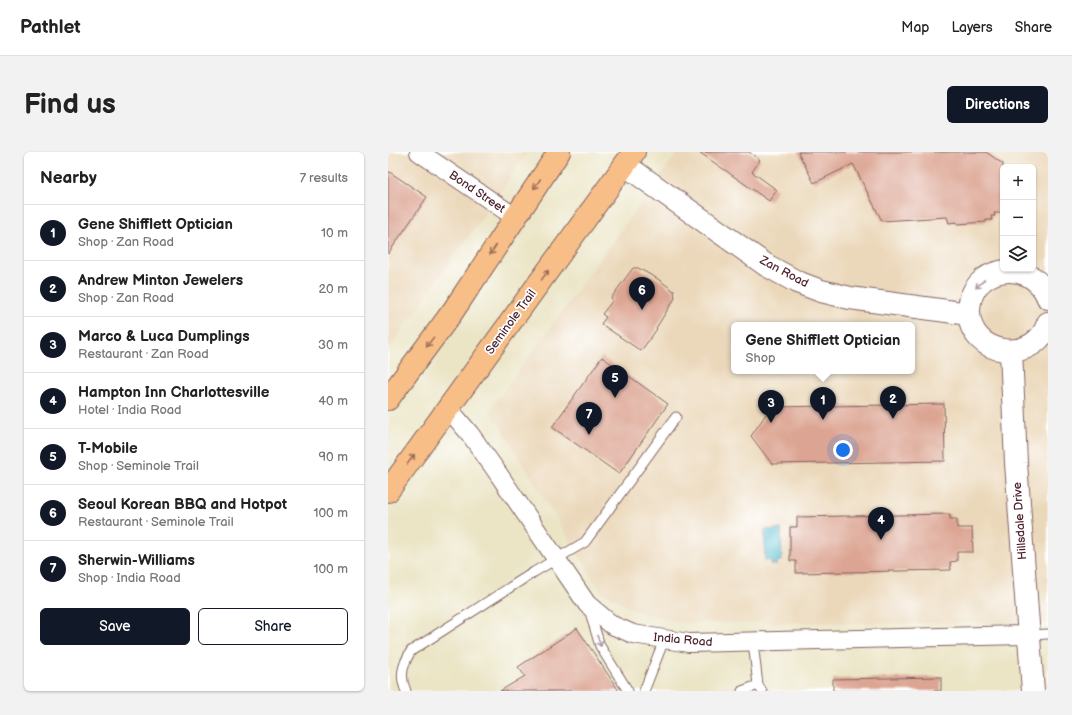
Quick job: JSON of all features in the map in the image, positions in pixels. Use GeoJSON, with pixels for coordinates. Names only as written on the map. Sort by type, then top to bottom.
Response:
{"type":"FeatureCollection","features":[{"type":"Feature","properties":{"kind":"highway"},"geometry":{"type":"LineString","coordinates":[[388,399],[453,311],[559,152]]}},
{"type":"Feature","properties":{"kind":"highway","name":"Seminole Trail"},"geometry":{"type":"LineString","coordinates":[[388,491],[629,159]]}},
{"type":"Feature","properties":{"kind":"street","name":"Bond Street"},"geometry":{"type":"LineString","coordinates":[[419,152],[515,217]]}},
{"type":"Feature","properties":{"kind":"street","name":"Zan Road"},"geometry":{"type":"LineString","coordinates":[[629,159],[766,265],[797,282],[821,291],[850,298],[969,314]]}},
{"type":"Feature","properties":{"kind":"street"},"geometry":{"type":"LineString","coordinates":[[1048,296],[1039,283],[1025,273],[1006,270],[987,277],[975,288],[970,303],[969,314],[974,329],[981,339],[1000,350],[1011,351],[1032,345],[1046,328],[1048,323]]}},
{"type":"Feature","properties":{"kind":"street","name":"Hillsdale Drive"},"geometry":{"type":"LineString","coordinates":[[1011,351],[1016,462],[1038,634],[1033,691]]}},
{"type":"Feature","properties":{"kind":"street","name":"India Road"},"geometry":{"type":"LineString","coordinates":[[448,408],[470,434],[495,469],[555,560],[587,604],[612,625],[633,634],[690,643],[1038,634]]}},
{"type":"Feature","properties":{"kind":"lane"},"geometry":{"type":"LineString","coordinates":[[406,691],[402,674],[404,662],[411,651],[585,542],[676,417]]}},
{"type":"Feature","properties":{"kind":"lane"},"geometry":{"type":"LineString","coordinates":[[587,604],[600,646],[628,691]]}},
{"type":"Feature","properties":{"kind":"lane"},"geometry":{"type":"LineString","coordinates":[[644,691],[664,640]]}},
{"type":"Feature","properties":{"kind":"lane"},"geometry":{"type":"LineString","coordinates":[[742,691],[760,688],[753,642]]}},
{"type":"Feature","properties":{"kind":"shaded area"},"geometry":{"type":"Polygon","coordinates":[[[388,152],[528,152],[388,350],[388,152]]]}},
{"type":"Feature","properties":{"kind":"shaded area"},"geometry":{"type":"Polygon","coordinates":[[[678,152],[1048,152],[1048,623],[683,623],[634,610],[601,591],[490,410],[678,152]]]}},
{"type":"Feature","properties":{"kind":"water"},"geometry":{"type":"Polygon","coordinates":[[[781,529],[782,561],[777,561],[777,565],[771,565],[771,560],[765,560],[765,530],[781,529]]]}},
{"type":"Feature","properties":{"kind":"building"},"geometry":{"type":"Polygon","coordinates":[[[699,152],[749,152],[760,160],[752,172],[777,190],[769,201],[699,152]]]}},
{"type":"Feature","properties":{"kind":"building"},"geometry":{"type":"Polygon","coordinates":[[[798,152],[986,152],[1003,164],[1000,164],[1000,213],[994,213],[995,216],[991,216],[992,220],[986,220],[986,222],[957,224],[957,222],[949,223],[947,217],[882,221],[853,164],[814,183],[798,152]]]}},
{"type":"Feature","properties":{"kind":"building"},"geometry":{"type":"Polygon","coordinates":[[[388,171],[427,197],[388,254],[388,171]]]}},
{"type":"Feature","properties":{"kind":"building"},"geometry":{"type":"Polygon","coordinates":[[[633,268],[638,268],[658,279],[674,291],[675,298],[656,328],[657,329],[641,351],[601,324],[606,317],[602,314],[613,300],[611,298],[633,268]]]}},
{"type":"Feature","properties":{"kind":"building"},"geometry":{"type":"Polygon","coordinates":[[[602,357],[668,404],[619,474],[552,427],[602,357]]]}},
{"type":"Feature","properties":{"kind":"building"},"geometry":{"type":"Polygon","coordinates":[[[944,404],[945,461],[772,464],[751,436],[771,407],[944,404]]]}},
{"type":"Feature","properties":{"kind":"building"},"geometry":{"type":"Polygon","coordinates":[[[950,514],[950,519],[957,519],[957,528],[972,528],[973,552],[957,552],[957,561],[950,562],[951,570],[796,573],[796,561],[790,561],[790,527],[797,527],[797,517],[950,514]]]}},
{"type":"Feature","properties":{"kind":"building"},"geometry":{"type":"Polygon","coordinates":[[[577,628],[619,691],[500,691],[525,676],[518,667],[577,628]]]}},
{"type":"Feature","properties":{"kind":"building"},"geometry":{"type":"Polygon","coordinates":[[[941,677],[941,691],[833,691],[833,679],[941,677]]]}},
{"type":"Feature","properties":{"kind":"place","name":"Seoul Korean BBQ and Hotpot"},"geometry":{"type":"Point","coordinates":[642,310]}},
{"type":"Feature","properties":{"kind":"place","name":"T-Mobile"},"geometry":{"type":"Point","coordinates":[615,398]}},
{"type":"Feature","properties":{"kind":"place","name":"Andrew Minton Jewelers"},"geometry":{"type":"Point","coordinates":[893,419]}},
{"type":"Feature","properties":{"kind":"place","name":"Gene Shifflett Optician"},"geometry":{"type":"Point","coordinates":[823,420]}},
{"type":"Feature","properties":{"kind":"place","name":"Marco & Luca Dumplings"},"geometry":{"type":"Point","coordinates":[771,423]}},
{"type":"Feature","properties":{"kind":"place","name":"Sherwin-Williams"},"geometry":{"type":"Point","coordinates":[589,435]}},
{"type":"Feature","properties":{"kind":"place","name":"Hampton Inn Charlottesville"},"geometry":{"type":"Point","coordinates":[881,540]}}]}
